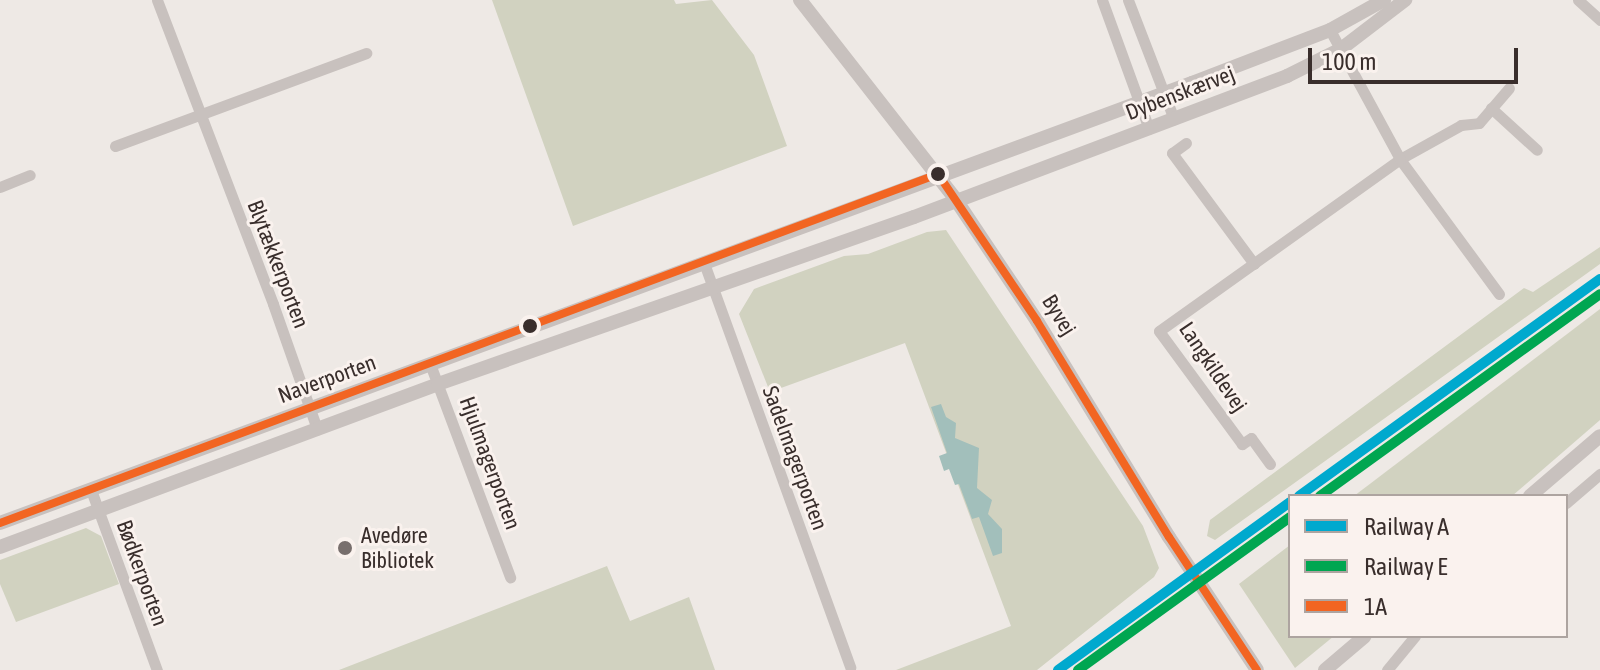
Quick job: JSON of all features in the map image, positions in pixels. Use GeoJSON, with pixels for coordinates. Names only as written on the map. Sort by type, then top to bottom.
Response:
{"type":"FeatureCollection","features":[{"type":"Feature","properties":{"kind":"street","name":"Blytækkerporten"},"geometry":{"type":"LineString","coordinates":[[157,0],[317,429]]}},
{"type":"Feature","properties":{"kind":"street","name":"Byvej"},"geometry":{"type":"LineString","coordinates":[[800,0],[956,200],[1037,321],[1169,537],[1257,670]]}},
{"type":"Feature","properties":{"kind":"street"},"geometry":{"type":"LineString","coordinates":[[1102,0],[1149,129]]}},
{"type":"Feature","properties":{"kind":"street"},"geometry":{"type":"LineString","coordinates":[[1128,0],[1174,119]]}},
{"type":"Feature","properties":{"kind":"street","name":"Dybenskærvej"},"geometry":{"type":"LineString","coordinates":[[938,174],[1330,30],[1384,0]]}},
{"type":"Feature","properties":{"kind":"street","name":"Dybenskærvej"},"geometry":{"type":"LineString","coordinates":[[956,200],[1287,76],[1341,49],[1405,0]]}},
{"type":"Feature","properties":{"kind":"street"},"geometry":{"type":"LineString","coordinates":[[1578,0],[1600,20]]}},
{"type":"Feature","properties":{"kind":"street"},"geometry":{"type":"LineString","coordinates":[[1330,30],[1400,159],[1499,294]]}},
{"type":"Feature","properties":{"kind":"street"},"geometry":{"type":"LineString","coordinates":[[115,146],[366,53]]}},
{"type":"Feature","properties":{"kind":"street","name":"Langkildevej"},"geometry":{"type":"LineString","coordinates":[[1270,464],[1251,438],[1242,444],[1159,331],[1400,159],[1461,125],[1479,123],[1509,88]]}},
{"type":"Feature","properties":{"kind":"street"},"geometry":{"type":"LineString","coordinates":[[1491,108],[1537,150]]}},
{"type":"Feature","properties":{"kind":"street"},"geometry":{"type":"LineString","coordinates":[[1186,143],[1172,153],[1254,264]]}},
{"type":"Feature","properties":{"kind":"street","name":"Naverporten"},"geometry":{"type":"LineString","coordinates":[[0,523],[938,174]]}},
{"type":"Feature","properties":{"kind":"street"},"geometry":{"type":"LineString","coordinates":[[0,187],[30,175]]}},
{"type":"Feature","properties":{"kind":"street","name":"Naverporten"},"geometry":{"type":"LineString","coordinates":[[0,547],[438,384],[713,289],[956,200]]}},
{"type":"Feature","properties":{"kind":"street","name":"Sadelmagerporten"},"geometry":{"type":"LineString","coordinates":[[704,263],[850,667]]}},
{"type":"Feature","properties":{"kind":"street","name":"Hjulmagerporten"},"geometry":{"type":"LineString","coordinates":[[430,364],[510,577]]}},
{"type":"Feature","properties":{"kind":"street"},"geometry":{"type":"LineString","coordinates":[[1532,494],[1600,436]]}},
{"type":"Feature","properties":{"kind":"street"},"geometry":{"type":"LineString","coordinates":[[1568,501],[1600,474]]}},
{"type":"Feature","properties":{"kind":"street","name":"Bødkerporten"},"geometry":{"type":"LineString","coordinates":[[91,490],[157,670]]}},
{"type":"Feature","properties":{"kind":"street"},"geometry":{"type":"LineString","coordinates":[[1325,670],[1363,638]]}},
{"type":"Feature","properties":{"kind":"street"},"geometry":{"type":"LineString","coordinates":[[1387,670],[1413,638]]}},
{"type":"Feature","properties":{"kind":"green space"},"geometry":{"type":"Polygon","coordinates":[[[492,0],[674,0],[676,4],[712,0],[754,55],[787,146],[573,226],[492,0]]]}},
{"type":"Feature","properties":{"kind":"green space"},"geometry":{"type":"Polygon","coordinates":[[[946,230],[1143,526],[1159,568],[1154,577],[1037,670],[896,670],[1011,626],[905,343],[770,392],[739,314],[754,289],[844,256],[868,254],[927,232],[946,230]]]}},
{"type":"Feature","properties":{"kind":"green space"},"geometry":{"type":"Polygon","coordinates":[[[1600,247],[1600,264],[1215,540],[1207,536],[1210,520],[1524,288],[1533,292],[1600,247]]]}},
{"type":"Feature","properties":{"kind":"green space"},"geometry":{"type":"Polygon","coordinates":[[[1600,309],[1600,420],[1514,494],[1357,494],[1600,309]]]}},
{"type":"Feature","properties":{"kind":"green space"},"geometry":{"type":"Polygon","coordinates":[[[86,528],[101,536],[119,584],[16,622],[0,584],[0,560],[86,528]]]}},
{"type":"Feature","properties":{"kind":"green space"},"geometry":{"type":"Polygon","coordinates":[[[1288,547],[1288,638],[1332,638],[1295,668],[1239,584],[1288,547]]]}},
{"type":"Feature","properties":{"kind":"green space"},"geometry":{"type":"Polygon","coordinates":[[[607,566],[630,621],[689,597],[715,670],[339,670],[607,566]]]}},
{"type":"Feature","properties":{"kind":"water"},"geometry":{"type":"Polygon","coordinates":[[[941,404],[946,417],[956,423],[955,438],[979,448],[977,488],[992,500],[988,514],[1002,529],[1002,553],[993,556],[979,517],[972,519],[959,484],[955,485],[949,469],[944,471],[939,456],[947,453],[931,407],[941,404]]]}},
{"type":"Feature","properties":{"kind":"rail line","name":"A"},"geometry":{"type":"LineString","coordinates":[[1302,494],[1600,279]]}},
{"type":"Feature","properties":{"kind":"rail line","name":"E"},"geometry":{"type":"LineString","coordinates":[[1323,494],[1600,294]]}},
{"type":"Feature","properties":{"kind":"rail line","name":"A"},"geometry":{"type":"LineString","coordinates":[[1058,670],[1288,503]]}},
{"type":"Feature","properties":{"kind":"rail line","name":"E"},"geometry":{"type":"LineString","coordinates":[[1078,670],[1288,518]]}},
{"type":"Feature","properties":{"kind":"transit line","name":"1A"},"geometry":{"type":"LineString","coordinates":[[0,523],[938,174],[1037,321],[1169,537],[1257,670]]}},
{"type":"Feature","properties":{"kind":"place","name":"Avedøre Bibliotek"},"geometry":{"type":"Point","coordinates":[345,548]}}]}
